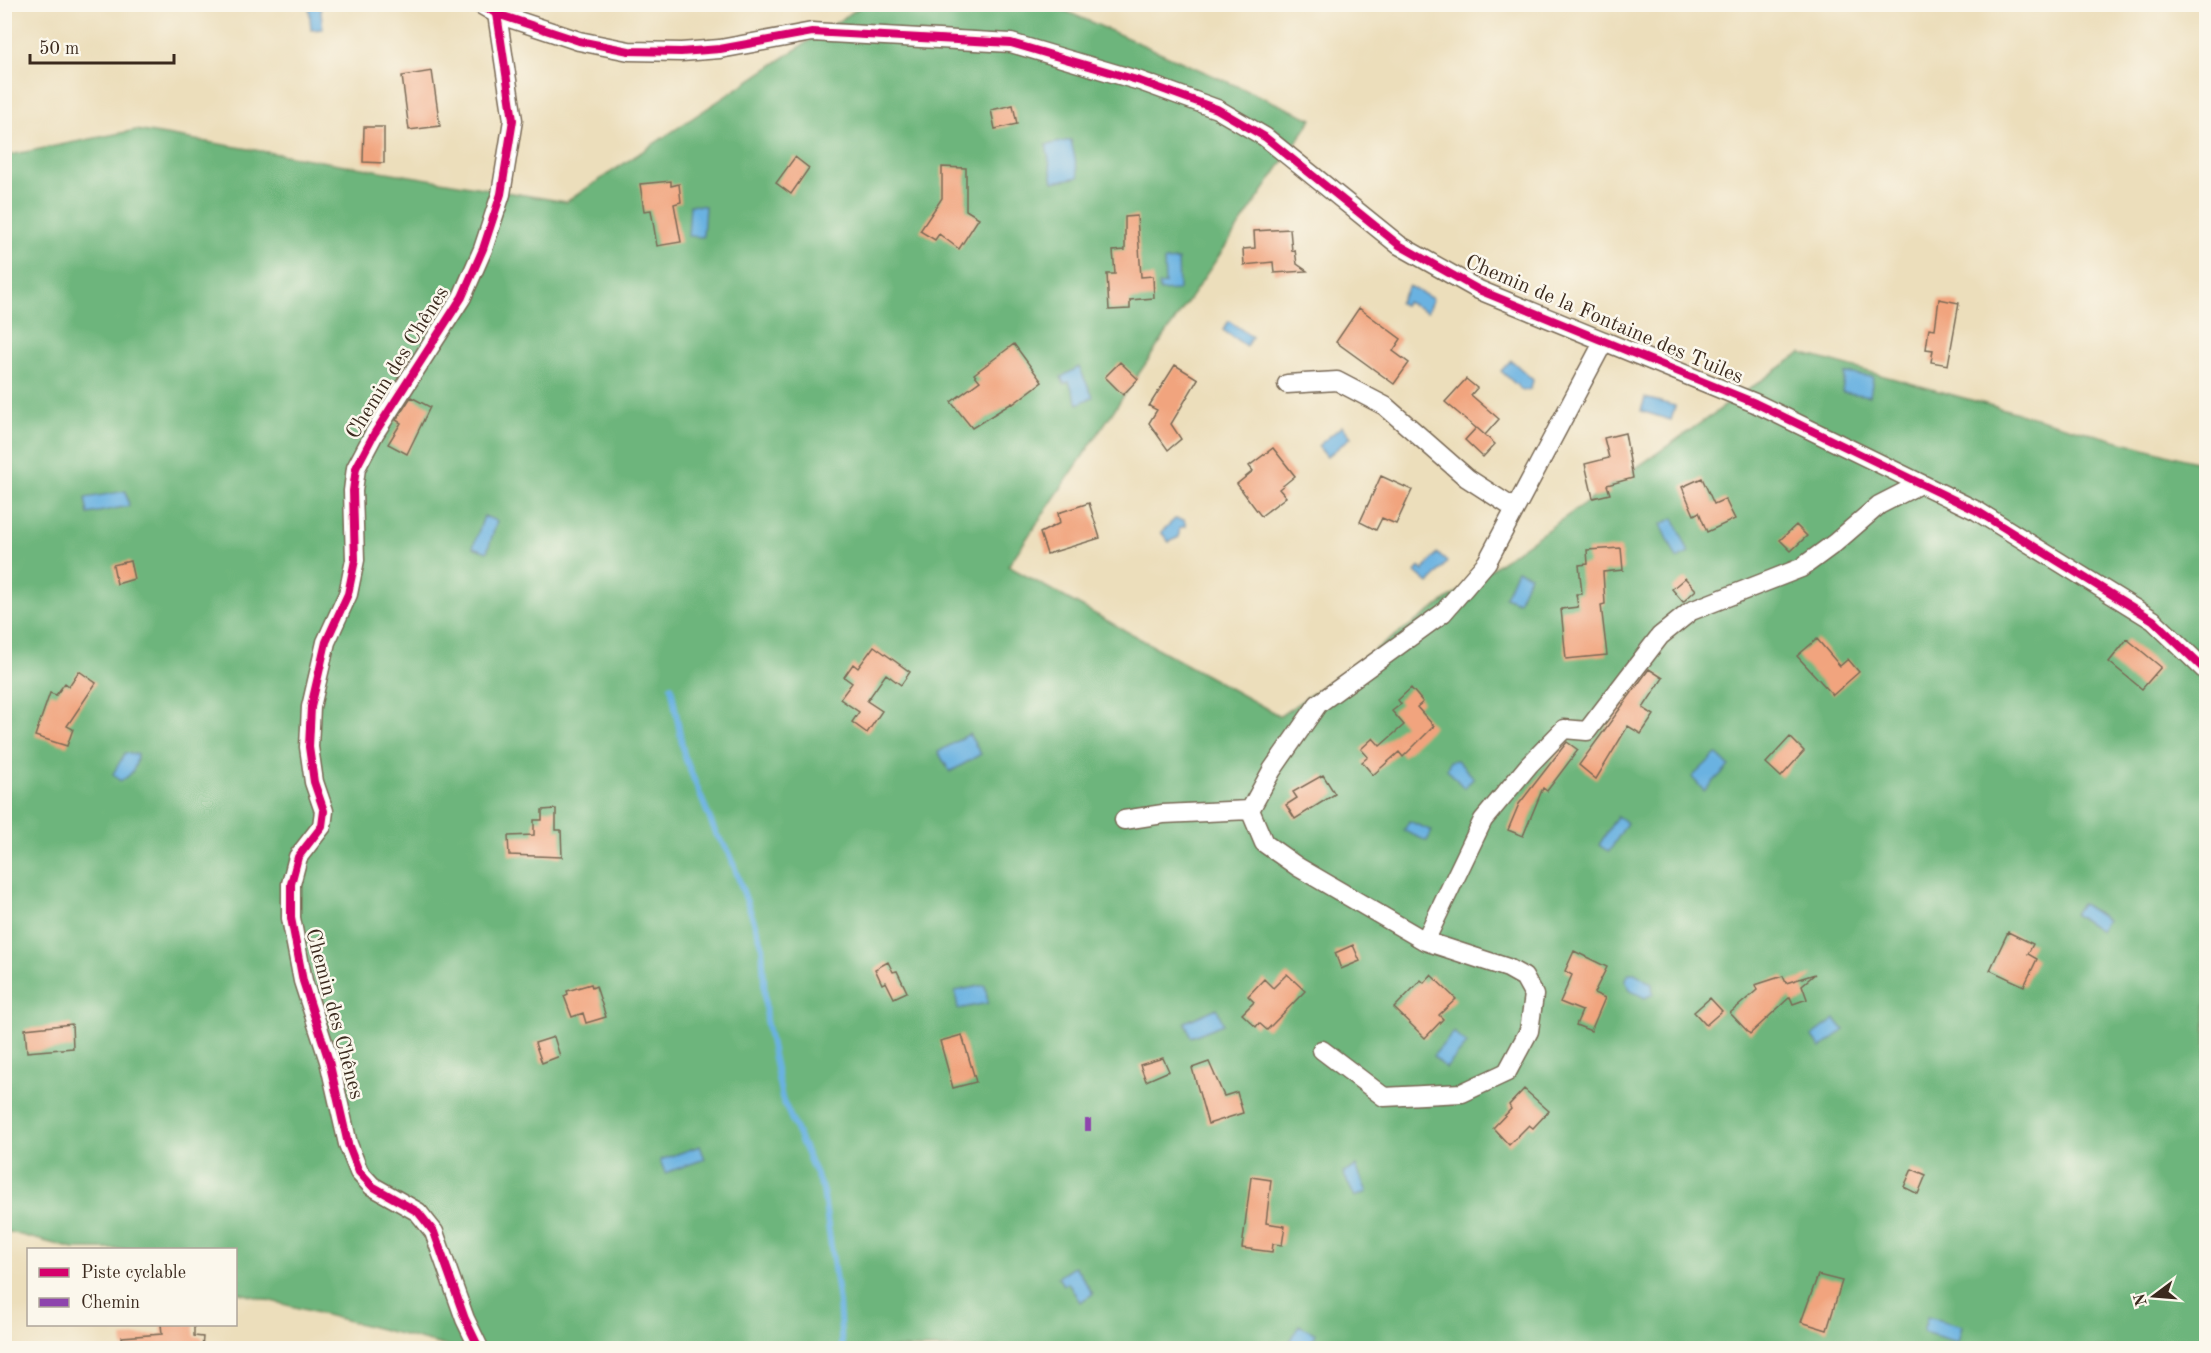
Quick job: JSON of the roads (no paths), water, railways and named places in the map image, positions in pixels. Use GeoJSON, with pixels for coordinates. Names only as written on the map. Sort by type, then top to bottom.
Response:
{"type":"FeatureCollection","features":[{"type":"Feature","properties":{"kind":"street","name":"Chemin de la Fontaine des Tuiles"},"geometry":{"type":"LineString","coordinates":[[480,4],[497,14],[579,41],[629,51],[712,50],[813,32],[1011,43],[1140,81],[1217,109],[1266,137],[1399,245],[1479,290],[1755,403],[1977,511],[2153,620],[2206,671]]}},
{"type":"Feature","properties":{"kind":"street","name":"Chemin des Chênes"},"geometry":{"type":"LineString","coordinates":[[479,1348],[465,1319],[434,1232],[427,1221],[418,1212],[372,1186],[359,1172],[348,1144],[329,1061],[303,981],[291,918],[291,884],[298,857],[322,826],[324,811],[314,782],[309,747],[311,707],[326,642],[348,594],[355,560],[353,491],[356,468],[374,434],[462,297],[483,249],[501,194],[513,120],[497,14]]}},
{"type":"Feature","properties":{"kind":"street"},"geometry":{"type":"LineString","coordinates":[[1250,810],[1272,770],[1318,704],[1443,613],[1486,562],[1604,341]]}},
{"type":"Feature","properties":{"kind":"street"},"geometry":{"type":"LineString","coordinates":[[1287,384],[1337,381],[1385,406],[1467,478],[1515,509]]}},
{"type":"Feature","properties":{"kind":"street"},"geometry":{"type":"LineString","coordinates":[[1425,941],[1483,820],[1529,765],[1564,729],[1587,731],[1660,636],[1691,610],[1801,568],[1835,543],[1879,505],[1920,484]]}},
{"type":"Feature","properties":{"kind":"street"},"geometry":{"type":"LineString","coordinates":[[1250,810],[1264,843],[1298,867],[1425,941],[1508,968],[1524,977],[1534,996],[1529,1031],[1507,1072],[1462,1093],[1384,1097],[1322,1050]]}},
{"type":"Feature","properties":{"kind":"street"},"geometry":{"type":"LineString","coordinates":[[1124,820],[1163,814],[1250,810]]}},
{"type":"Feature","properties":{"kind":"water"},"geometry":{"type":"Polygon","coordinates":[[[309,5],[320,5],[323,29],[311,30],[309,5]]]}},
{"type":"Feature","properties":{"kind":"water"},"geometry":{"type":"Polygon","coordinates":[[[1071,140],[1079,177],[1053,182],[1046,145],[1071,140]]]}},
{"type":"Feature","properties":{"kind":"water"},"geometry":{"type":"Polygon","coordinates":[[[690,205],[705,206],[703,237],[688,236],[690,205]]]}},
{"type":"Feature","properties":{"kind":"water"},"geometry":{"type":"Polygon","coordinates":[[[1178,260],[1179,290],[1160,291],[1159,285],[1165,284],[1164,261],[1178,260]]]}},
{"type":"Feature","properties":{"kind":"water"},"geometry":{"type":"Polygon","coordinates":[[[1409,286],[1433,299],[1427,312],[1407,302],[1404,305],[1399,303],[1409,286]]]}},
{"type":"Feature","properties":{"kind":"water"},"geometry":{"type":"Polygon","coordinates":[[[1229,321],[1252,337],[1246,346],[1223,330],[1229,321]]]}},
{"type":"Feature","properties":{"kind":"water"},"geometry":{"type":"Polygon","coordinates":[[[1511,360],[1533,380],[1531,389],[1523,391],[1501,371],[1511,360]]]}},
{"type":"Feature","properties":{"kind":"water"},"geometry":{"type":"Polygon","coordinates":[[[1079,367],[1093,397],[1078,404],[1069,382],[1064,384],[1061,377],[1079,367]]]}},
{"type":"Feature","properties":{"kind":"water"},"geometry":{"type":"Polygon","coordinates":[[[1845,373],[1873,377],[1870,396],[1842,392],[1845,373]]]}},
{"type":"Feature","properties":{"kind":"water"},"geometry":{"type":"Polygon","coordinates":[[[1645,398],[1675,406],[1671,420],[1641,411],[1645,398]]]}},
{"type":"Feature","properties":{"kind":"water"},"geometry":{"type":"Polygon","coordinates":[[[1342,426],[1351,437],[1327,457],[1318,446],[1342,426]]]}},
{"type":"Feature","properties":{"kind":"water"},"geometry":{"type":"Polygon","coordinates":[[[126,491],[129,506],[88,514],[85,498],[126,491]]]}},
{"type":"Feature","properties":{"kind":"water"},"geometry":{"type":"Polygon","coordinates":[[[484,516],[497,521],[487,552],[473,547],[484,516]]]}},
{"type":"Feature","properties":{"kind":"water"},"geometry":{"type":"Polygon","coordinates":[[[1674,518],[1689,553],[1677,559],[1661,524],[1674,518]]]}},
{"type":"Feature","properties":{"kind":"water"},"geometry":{"type":"Polygon","coordinates":[[[1175,519],[1184,520],[1186,526],[1179,528],[1179,537],[1169,542],[1161,532],[1175,519]]]}},
{"type":"Feature","properties":{"kind":"water"},"geometry":{"type":"Polygon","coordinates":[[[1437,553],[1447,562],[1429,584],[1415,572],[1419,567],[1423,571],[1437,553]]]}},
{"type":"Feature","properties":{"kind":"water"},"geometry":{"type":"Polygon","coordinates":[[[1517,570],[1530,575],[1518,602],[1505,597],[1517,570]]]}},
{"type":"Feature","properties":{"kind":"water"},"geometry":{"type":"Polygon","coordinates":[[[969,734],[981,754],[950,772],[938,752],[969,734]]]}},
{"type":"Feature","properties":{"kind":"water"},"geometry":{"type":"Polygon","coordinates":[[[125,753],[137,754],[136,763],[131,774],[120,781],[113,774],[125,753]]]}},
{"type":"Feature","properties":{"kind":"water"},"geometry":{"type":"Polygon","coordinates":[[[1716,754],[1729,766],[1704,791],[1692,777],[1716,754]]]}},
{"type":"Feature","properties":{"kind":"water"},"geometry":{"type":"Polygon","coordinates":[[[1457,760],[1474,778],[1464,788],[1447,769],[1450,761],[1457,760]]]}},
{"type":"Feature","properties":{"kind":"water"},"geometry":{"type":"Polygon","coordinates":[[[1617,816],[1627,823],[1609,852],[1599,845],[1617,816]]]}},
{"type":"Feature","properties":{"kind":"water"},"geometry":{"type":"Polygon","coordinates":[[[1409,821],[1432,831],[1427,841],[1404,831],[1409,821]]]}},
{"type":"Feature","properties":{"kind":"water"},"geometry":{"type":"Polygon","coordinates":[[[2081,903],[2107,920],[2100,931],[2074,914],[2081,903]]]}},
{"type":"Feature","properties":{"kind":"water"},"geometry":{"type":"Polygon","coordinates":[[[1629,973],[1635,973],[1652,984],[1653,994],[1645,998],[1631,991],[1625,981],[1629,973]]]}},
{"type":"Feature","properties":{"kind":"water"},"geometry":{"type":"Polygon","coordinates":[[[985,985],[988,1003],[958,1009],[955,991],[985,985]]]}},
{"type":"Feature","properties":{"kind":"water"},"geometry":{"type":"Polygon","coordinates":[[[1217,1008],[1223,1024],[1191,1037],[1185,1022],[1217,1008]]]}},
{"type":"Feature","properties":{"kind":"water"},"geometry":{"type":"Polygon","coordinates":[[[1835,1019],[1844,1030],[1821,1048],[1812,1036],[1835,1019]]]}},
{"type":"Feature","properties":{"kind":"water"},"geometry":{"type":"Polygon","coordinates":[[[1454,1032],[1467,1044],[1446,1068],[1433,1056],[1454,1032]]]}},
{"type":"Feature","properties":{"kind":"water"},"geometry":{"type":"Polygon","coordinates":[[[700,1146],[705,1159],[665,1173],[660,1160],[700,1146]]]}},
{"type":"Feature","properties":{"kind":"water"},"geometry":{"type":"Polygon","coordinates":[[[1356,1166],[1367,1192],[1355,1197],[1343,1173],[1356,1166]]]}},
{"type":"Feature","properties":{"kind":"water"},"geometry":{"type":"Polygon","coordinates":[[[1075,1266],[1093,1294],[1080,1302],[1068,1283],[1063,1285],[1058,1277],[1075,1266]]]}},
{"type":"Feature","properties":{"kind":"water"},"geometry":{"type":"Polygon","coordinates":[[[1927,1317],[1962,1326],[1958,1342],[1923,1332],[1927,1317]]]}},
{"type":"Feature","properties":{"kind":"water"},"geometry":{"type":"Polygon","coordinates":[[[1299,1325],[1316,1334],[1308,1348],[1287,1348],[1299,1325]]]}},
{"type":"Feature","properties":{"kind":"waterway"},"geometry":{"type":"LineString","coordinates":[[671,686],[684,755],[716,834],[729,852],[762,944],[766,1020],[782,1098],[823,1190],[839,1303],[842,1348]]}}]}
